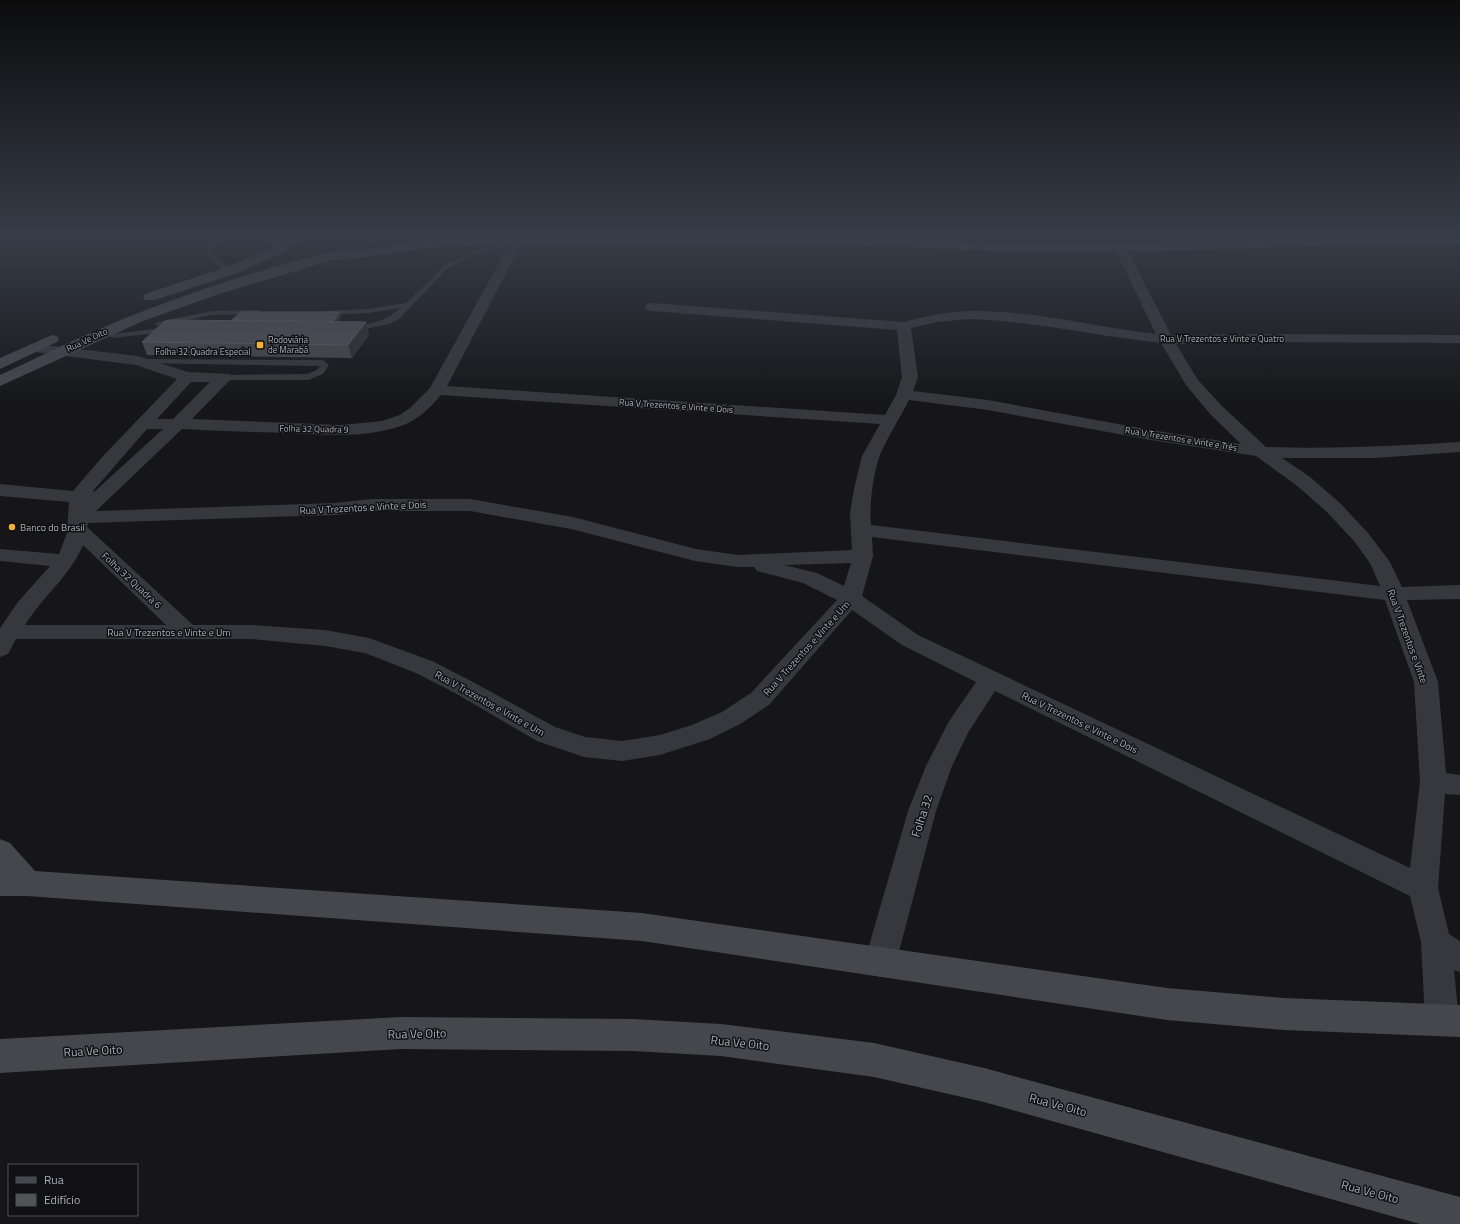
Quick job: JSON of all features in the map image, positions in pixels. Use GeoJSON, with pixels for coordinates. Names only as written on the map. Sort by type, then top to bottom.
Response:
{"type":"FeatureCollection","features":[{"type":"Feature","properties":{"kind":"main road"},"geometry":{"type":"LineString","coordinates":[[138,302],[167,292]]}},
{"type":"Feature","properties":{"kind":"main road","name":"Rua Ve Oito"},"geometry":{"type":"LineString","coordinates":[[0,381],[100,333],[176,304],[214,292]]}},
{"type":"Feature","properties":{"kind":"main road","name":"Rua Ve Oito"},"geometry":{"type":"LineString","coordinates":[[0,364],[62,334]]}},
{"type":"Feature","properties":{"kind":"main road"},"geometry":{"type":"LineString","coordinates":[[0,851],[13,883],[634,926],[1167,1004],[1284,1014],[1451,1020]]}},
{"type":"Feature","properties":{"kind":"main road","name":"Rua Ve Oito"},"geometry":{"type":"LineString","coordinates":[[0,1056],[401,1033],[633,1035],[721,1040],[874,1060],[984,1085],[1410,1212],[1460,1216]]}},
{"type":"Feature","properties":{"kind":"street","name":"Folha 32 Quadra 9"},"geometry":{"type":"LineString","coordinates":[[142,424],[341,430],[368,429],[400,421],[413,415],[425,406],[437,390],[490,292]]}},
{"type":"Feature","properties":{"kind":"street","name":"Rua V Trezentos e Vinte"},"geometry":{"type":"LineString","coordinates":[[1142,292],[1166,340],[1182,363],[1192,382],[1216,410],[1261,452],[1303,481],[1333,507],[1361,537],[1380,562],[1394,594],[1426,682],[1433,782],[1423,888],[1448,950],[1451,1020]]}},
{"type":"Feature","properties":{"kind":"street","name":"Rua V Trezentos e Vinte e Quatro"},"geometry":{"type":"LineString","coordinates":[[652,307],[904,326],[943,317],[997,315],[1022,317],[1166,340],[1460,339]]}},
{"type":"Feature","properties":{"kind":"street","name":"Rua V Trezentos e Vinte e Um"},"geometry":{"type":"LineString","coordinates":[[4,641],[186,632],[252,632],[325,638],[369,646],[424,667],[463,687],[546,734],[584,746],[622,750],[660,745],[700,732],[731,718],[760,699],[851,598],[862,556],[860,514],[863,489],[871,456],[904,395],[910,377],[904,326]]}},
{"type":"Feature","properties":{"kind":"street"},"geometry":{"type":"LineString","coordinates":[[1182,363],[1193,348],[1213,339]]}},
{"type":"Feature","properties":{"kind":"street"},"geometry":{"type":"LineString","coordinates":[[35,348],[138,361],[187,376],[224,377]]}},
{"type":"Feature","properties":{"kind":"street"},"geometry":{"type":"LineString","coordinates":[[4,641],[28,603],[66,561],[74,543],[78,523],[78,497],[110,459],[187,376]]}},
{"type":"Feature","properties":{"kind":"street"},"geometry":{"type":"LineString","coordinates":[[78,523],[99,497],[178,424],[224,377]]}},
{"type":"Feature","properties":{"kind":"street","name":"Rua V Trezentos e Vinte e Dois"},"geometry":{"type":"LineString","coordinates":[[437,390],[890,420]]}},
{"type":"Feature","properties":{"kind":"street","name":"Rua V Trezentos e Vinte e Três"},"geometry":{"type":"LineString","coordinates":[[904,395],[988,405],[1150,435],[1261,452],[1360,454],[1460,447]]}},
{"type":"Feature","properties":{"kind":"street"},"geometry":{"type":"LineString","coordinates":[[0,490],[78,497],[99,497]]}},
{"type":"Feature","properties":{"kind":"street","name":"Rua V Trezentos e Vinte e Dois"},"geometry":{"type":"LineString","coordinates":[[78,523],[335,509],[371,505],[470,505],[518,512],[573,523],[695,555],[738,561],[810,578],[851,598],[910,640],[1423,888]]}},
{"type":"Feature","properties":{"kind":"street","name":"Folha 32 Quadra 6"},"geometry":{"type":"LineString","coordinates":[[78,523],[186,632]]}},
{"type":"Feature","properties":{"kind":"street"},"geometry":{"type":"LineString","coordinates":[[861,530],[1394,594],[1460,592]]}},
{"type":"Feature","properties":{"kind":"street"},"geometry":{"type":"LineString","coordinates":[[0,555],[66,561]]}},
{"type":"Feature","properties":{"kind":"street","name":"Rua V Trezentos e Vinte e Dois"},"geometry":{"type":"LineString","coordinates":[[738,561],[862,556]]}},
{"type":"Feature","properties":{"kind":"street","name":"Folha 32"},"geometry":{"type":"LineString","coordinates":[[880,963],[922,811],[937,773],[957,730],[990,679]]}},
{"type":"Feature","properties":{"kind":"street"},"geometry":{"type":"LineString","coordinates":[[1433,782],[1460,784]]}},
{"type":"Feature","properties":{"kind":"lane"},"geometry":{"type":"LineString","coordinates":[[344,330],[386,322],[396,317],[411,304],[421,292]]}},
{"type":"Feature","properties":{"kind":"lane"},"geometry":{"type":"LineString","coordinates":[[320,313],[376,312],[411,304]]}},
{"type":"Feature","properties":{"kind":"lane"},"geometry":{"type":"LineString","coordinates":[[79,343],[195,315],[212,313],[267,313]]}},
{"type":"Feature","properties":{"kind":"lane"},"geometry":{"type":"LineString","coordinates":[[113,336],[160,329],[176,329]]}},
{"type":"Feature","properties":{"kind":"lane","name":"Folha 32 Quadra Especial"},"geometry":{"type":"LineString","coordinates":[[138,361],[324,363],[324,367],[315,375],[299,377],[224,377]]}},
{"type":"Feature","properties":{"kind":"lane"},"geometry":{"type":"LineString","coordinates":[[187,376],[186,371],[190,367],[208,361]]}},
{"type":"Feature","properties":{"kind":"building"},"geometry":{"type":"Polygon","coordinates":[[[241,312],[340,312],[332,322],[232,320],[241,312]]]}},
{"type":"Feature","properties":{"kind":"building"},"geometry":{"type":"Polygon","coordinates":[[[165,321],[366,322],[348,345],[142,342],[165,321]]]}},
{"type":"Feature","properties":{"kind":"place","name":"Rodoviária de Marabá"},"geometry":{"type":"Point","coordinates":[260,345]}},
{"type":"Feature","properties":{"kind":"place","name":"Banco do Brasil"},"geometry":{"type":"Point","coordinates":[12,527]}}]}
